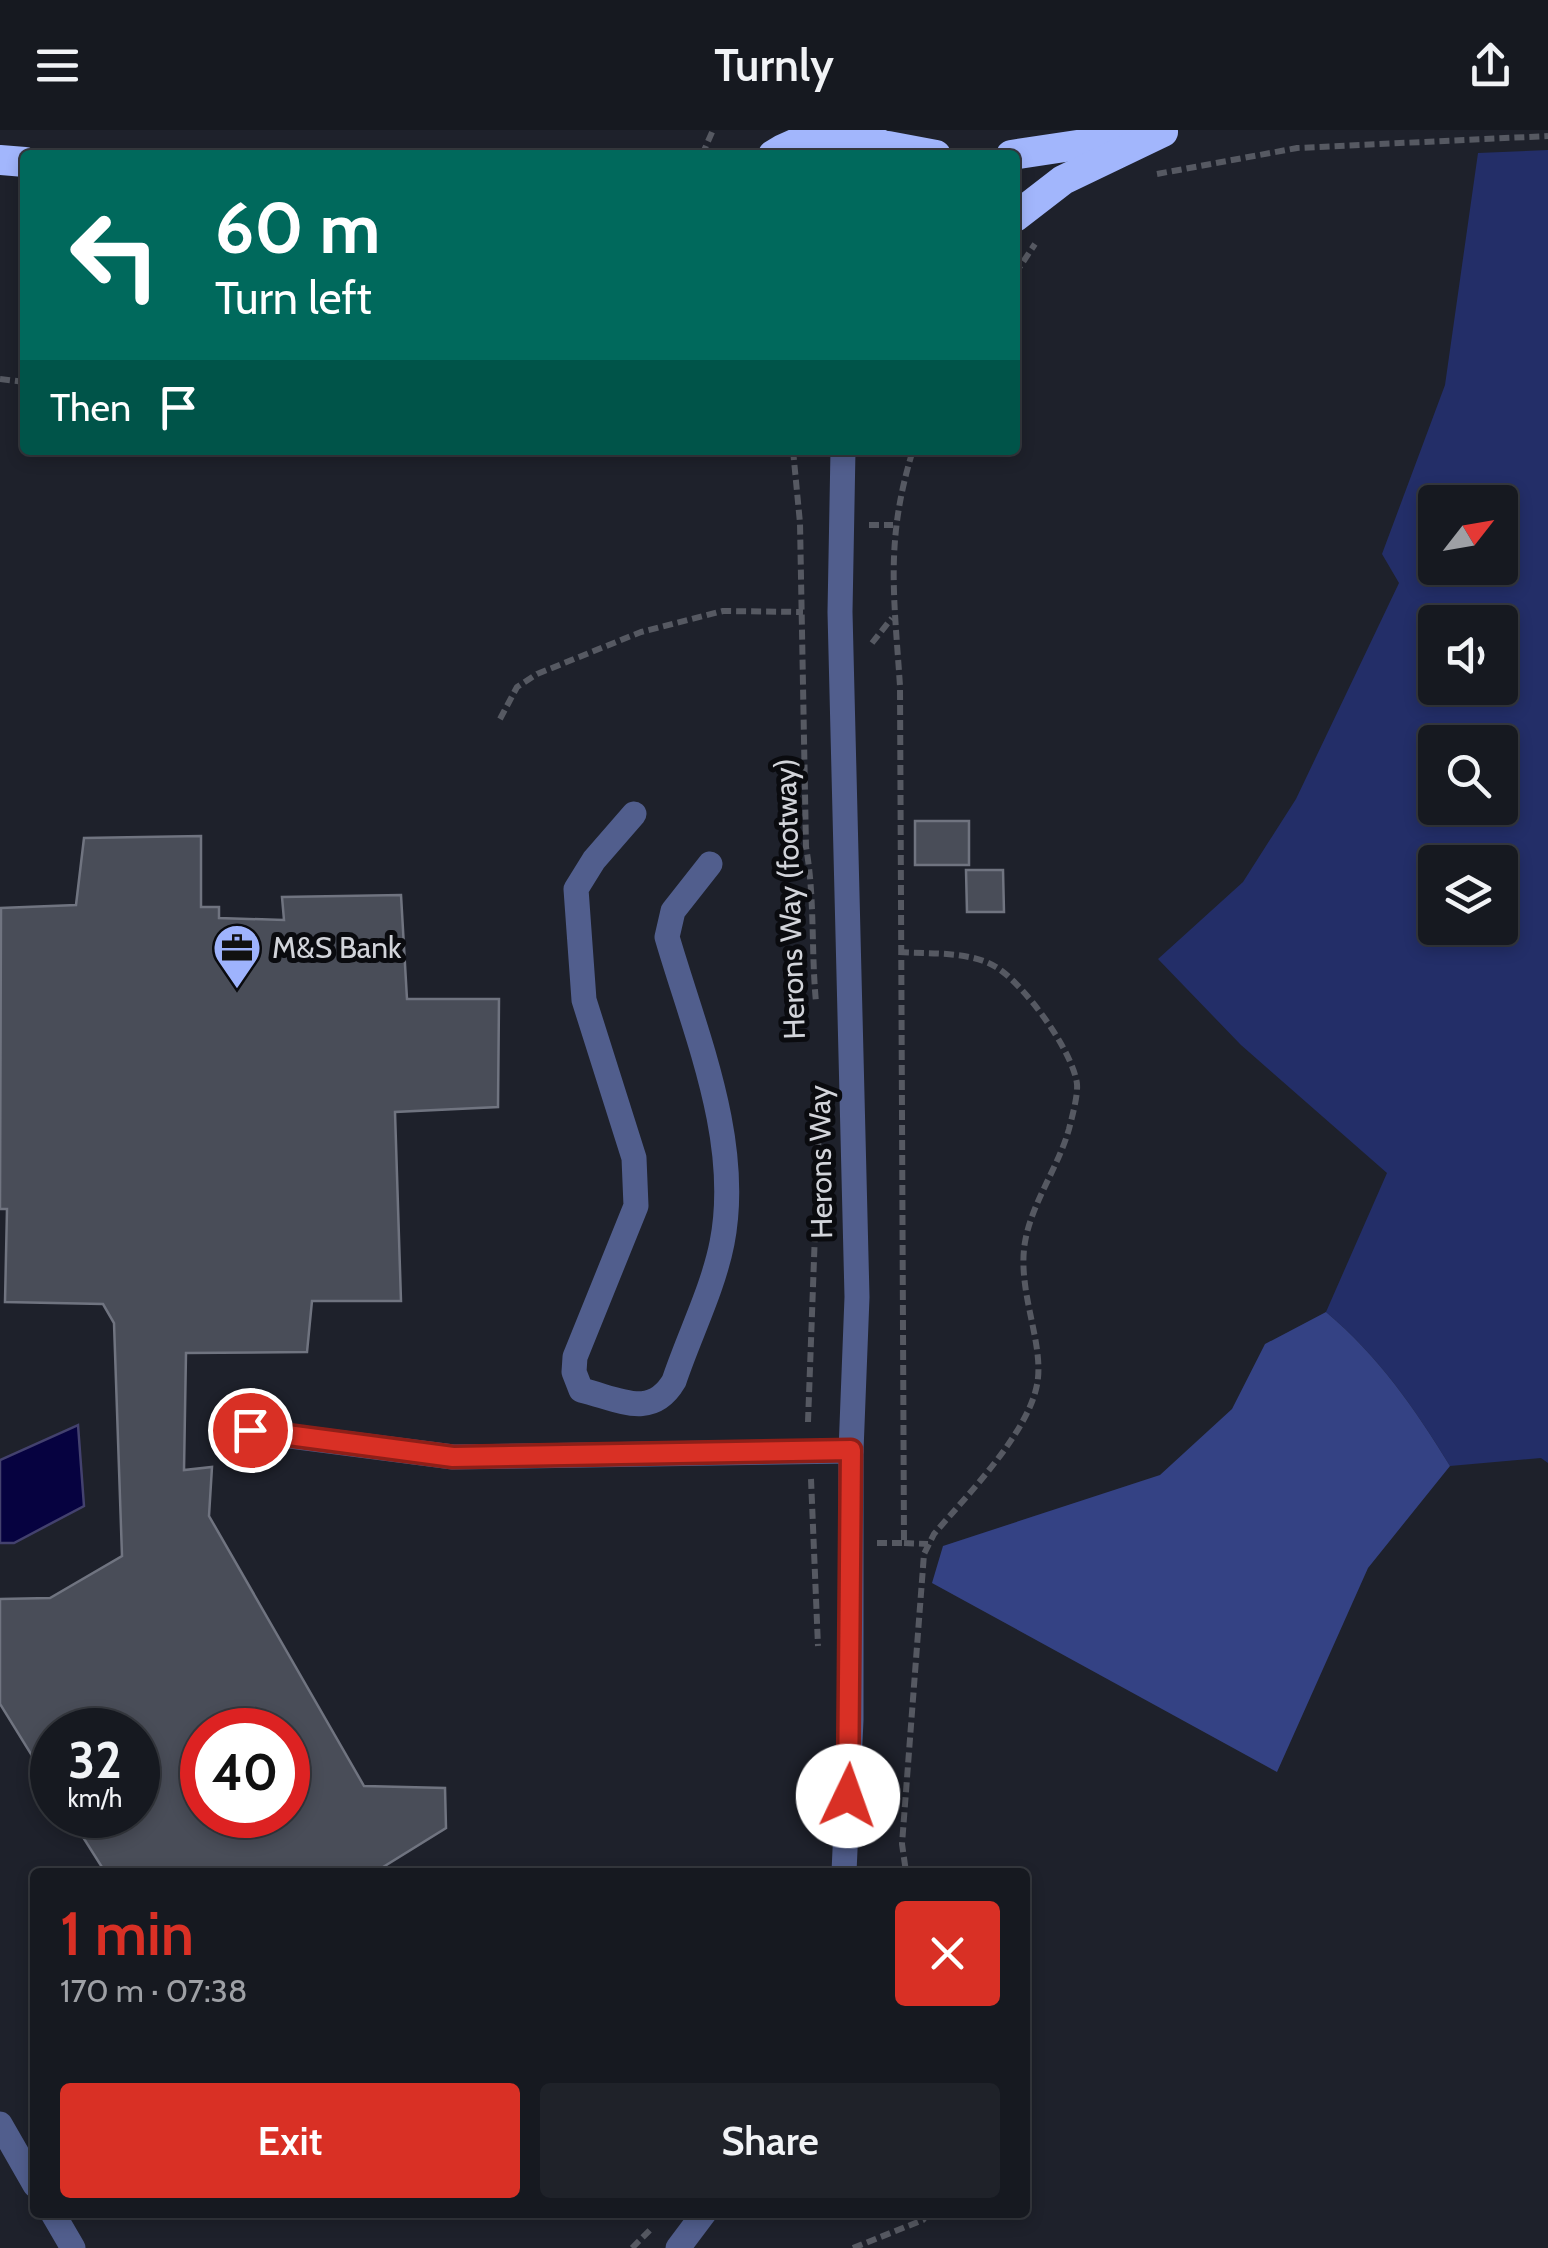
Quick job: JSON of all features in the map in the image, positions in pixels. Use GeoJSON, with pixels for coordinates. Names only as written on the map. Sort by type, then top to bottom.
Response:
{"type":"FeatureCollection","features":[{"type":"Feature","properties":{"kind":"highway"},"geometry":{"type":"LineString","coordinates":[[1020,153],[1168,131]]}},
{"type":"Feature","properties":{"kind":"highway"},"geometry":{"type":"LineString","coordinates":[[1020,213],[1063,180],[1168,131]]}},
{"type":"Feature","properties":{"kind":"highway"},"geometry":{"type":"LineString","coordinates":[[783,150],[817,134],[841,136],[891,150]]}},
{"type":"Feature","properties":{"kind":"street","name":"Herons Way"},"geometry":{"type":"LineString","coordinates":[[843,455],[840,612],[857,1297],[851,1450],[851,1720],[844,1868]]}},
{"type":"Feature","properties":{"kind":"street"},"geometry":{"type":"LineString","coordinates":[[634,814],[576,889],[584,1000],[634,1158],[636,1206],[574,1357],[574,1372],[582,1390],[649,1406],[663,1399],[674,1380],[722,1244],[728,1187],[719,1120],[667,937],[674,911],[710,864]]}},
{"type":"Feature","properties":{"kind":"street"},"geometry":{"type":"LineString","coordinates":[[250,1430],[453,1457],[851,1450]]}},
{"type":"Feature","properties":{"kind":"street"},"geometry":{"type":"LineString","coordinates":[[0,2124],[30,2175]]}},
{"type":"Feature","properties":{"kind":"street"},"geometry":{"type":"LineString","coordinates":[[56,2218],[73,2248]]}},
{"type":"Feature","properties":{"kind":"street"},"geometry":{"type":"LineString","coordinates":[[678,2248],[700,2218]]}},
{"type":"Feature","properties":{"kind":"path"},"geometry":{"type":"LineString","coordinates":[[1144,179],[1297,148],[1548,136]]}},
{"type":"Feature","properties":{"kind":"path"},"geometry":{"type":"LineString","coordinates":[[1020,268],[1047,234]]}},
{"type":"Feature","properties":{"kind":"path","name":"Herons Way (footway)"},"geometry":{"type":"LineString","coordinates":[[793,455],[800,523],[806,848],[813,886],[810,939],[817,1010]]}},
{"type":"Feature","properties":{"kind":"path"},"geometry":{"type":"LineString","coordinates":[[904,1543],[900,686],[893,617],[893,525],[912,455]]}},
{"type":"Feature","properties":{"kind":"path"},"geometry":{"type":"LineString","coordinates":[[500,719],[517,687],[537,674],[641,632],[723,611],[840,612]]}},
{"type":"Feature","properties":{"kind":"path"},"geometry":{"type":"LineString","coordinates":[[899,952],[949,955],[994,965],[1029,994],[1066,1056],[1076,1084],[1068,1130],[1028,1223],[1023,1253],[1038,1376],[1027,1415],[928,1544],[919,1604],[918,1674],[903,1827],[906,1868]]}},
{"type":"Feature","properties":{"kind":"path"},"geometry":{"type":"LineString","coordinates":[[818,1655],[810,1451],[819,1114]]}},
{"type":"Feature","properties":{"kind":"path"},"geometry":{"type":"LineString","coordinates":[[852,1544],[928,1544]]}},
{"type":"Feature","properties":{"kind":"path"},"geometry":{"type":"LineString","coordinates":[[854,2248],[925,2218]]}},
{"type":"Feature","properties":{"kind":"path"},"geometry":{"type":"LineString","coordinates":[[632,2248],[655,2224]]}},
{"type":"Feature","properties":{"kind":"shaded area"},"geometry":{"type":"Polygon","coordinates":[[[1548,150],[1548,1463],[1541,1458],[1450,1466],[1394,1384],[1326,1312],[1387,1173],[1241,1045],[1158,959],[1243,882],[1296,799],[1399,583],[1382,554],[1445,385],[1478,153],[1548,150]]]}},
{"type":"Feature","properties":{"kind":"shaded area"},"geometry":{"type":"Polygon","coordinates":[[[1326,1312],[1394,1384],[1450,1466],[1368,1568],[1277,1772],[932,1583],[943,1546],[1160,1475],[1232,1409],[1265,1344],[1326,1312]]]}},
{"type":"Feature","properties":{"kind":"shaded area"},"geometry":{"type":"Polygon","coordinates":[[[78,1425],[84,1506],[14,1543],[0,1543],[0,1460],[78,1425]]]}},
{"type":"Feature","properties":{"kind":"building"},"geometry":{"type":"Polygon","coordinates":[[[915,821],[969,821],[969,865],[915,865],[915,821]]]}},
{"type":"Feature","properties":{"kind":"building"},"geometry":{"type":"Polygon","coordinates":[[[201,836],[201,907],[219,907],[219,918],[284,920],[282,897],[401,895],[407,999],[499,999],[498,1107],[395,1112],[401,1301],[312,1301],[307,1352],[186,1353],[184,1470],[212,1467],[209,1516],[364,1786],[445,1788],[446,1828],[381,1868],[102,1868],[84,1838],[160,1838],[160,1708],[30,1708],[30,1752],[0,1704],[0,1599],[50,1598],[122,1556],[114,1323],[103,1304],[5,1302],[7,1209],[0,1209],[1,908],[76,905],[84,838],[201,836]]]}},
{"type":"Feature","properties":{"kind":"building"},"geometry":{"type":"Polygon","coordinates":[[[966,870],[1003,870],[1004,912],[967,912],[966,870]]]}},
{"type":"Feature","properties":{"kind":"place","name":"M&S Bank"},"geometry":{"type":"Point","coordinates":[237,990]}},
{"type":"Feature","properties":{"kind":"route"},"geometry":{"type":"LineString","coordinates":[[250,1430],[453,1457],[851,1450],[848,1796]]}}]}
